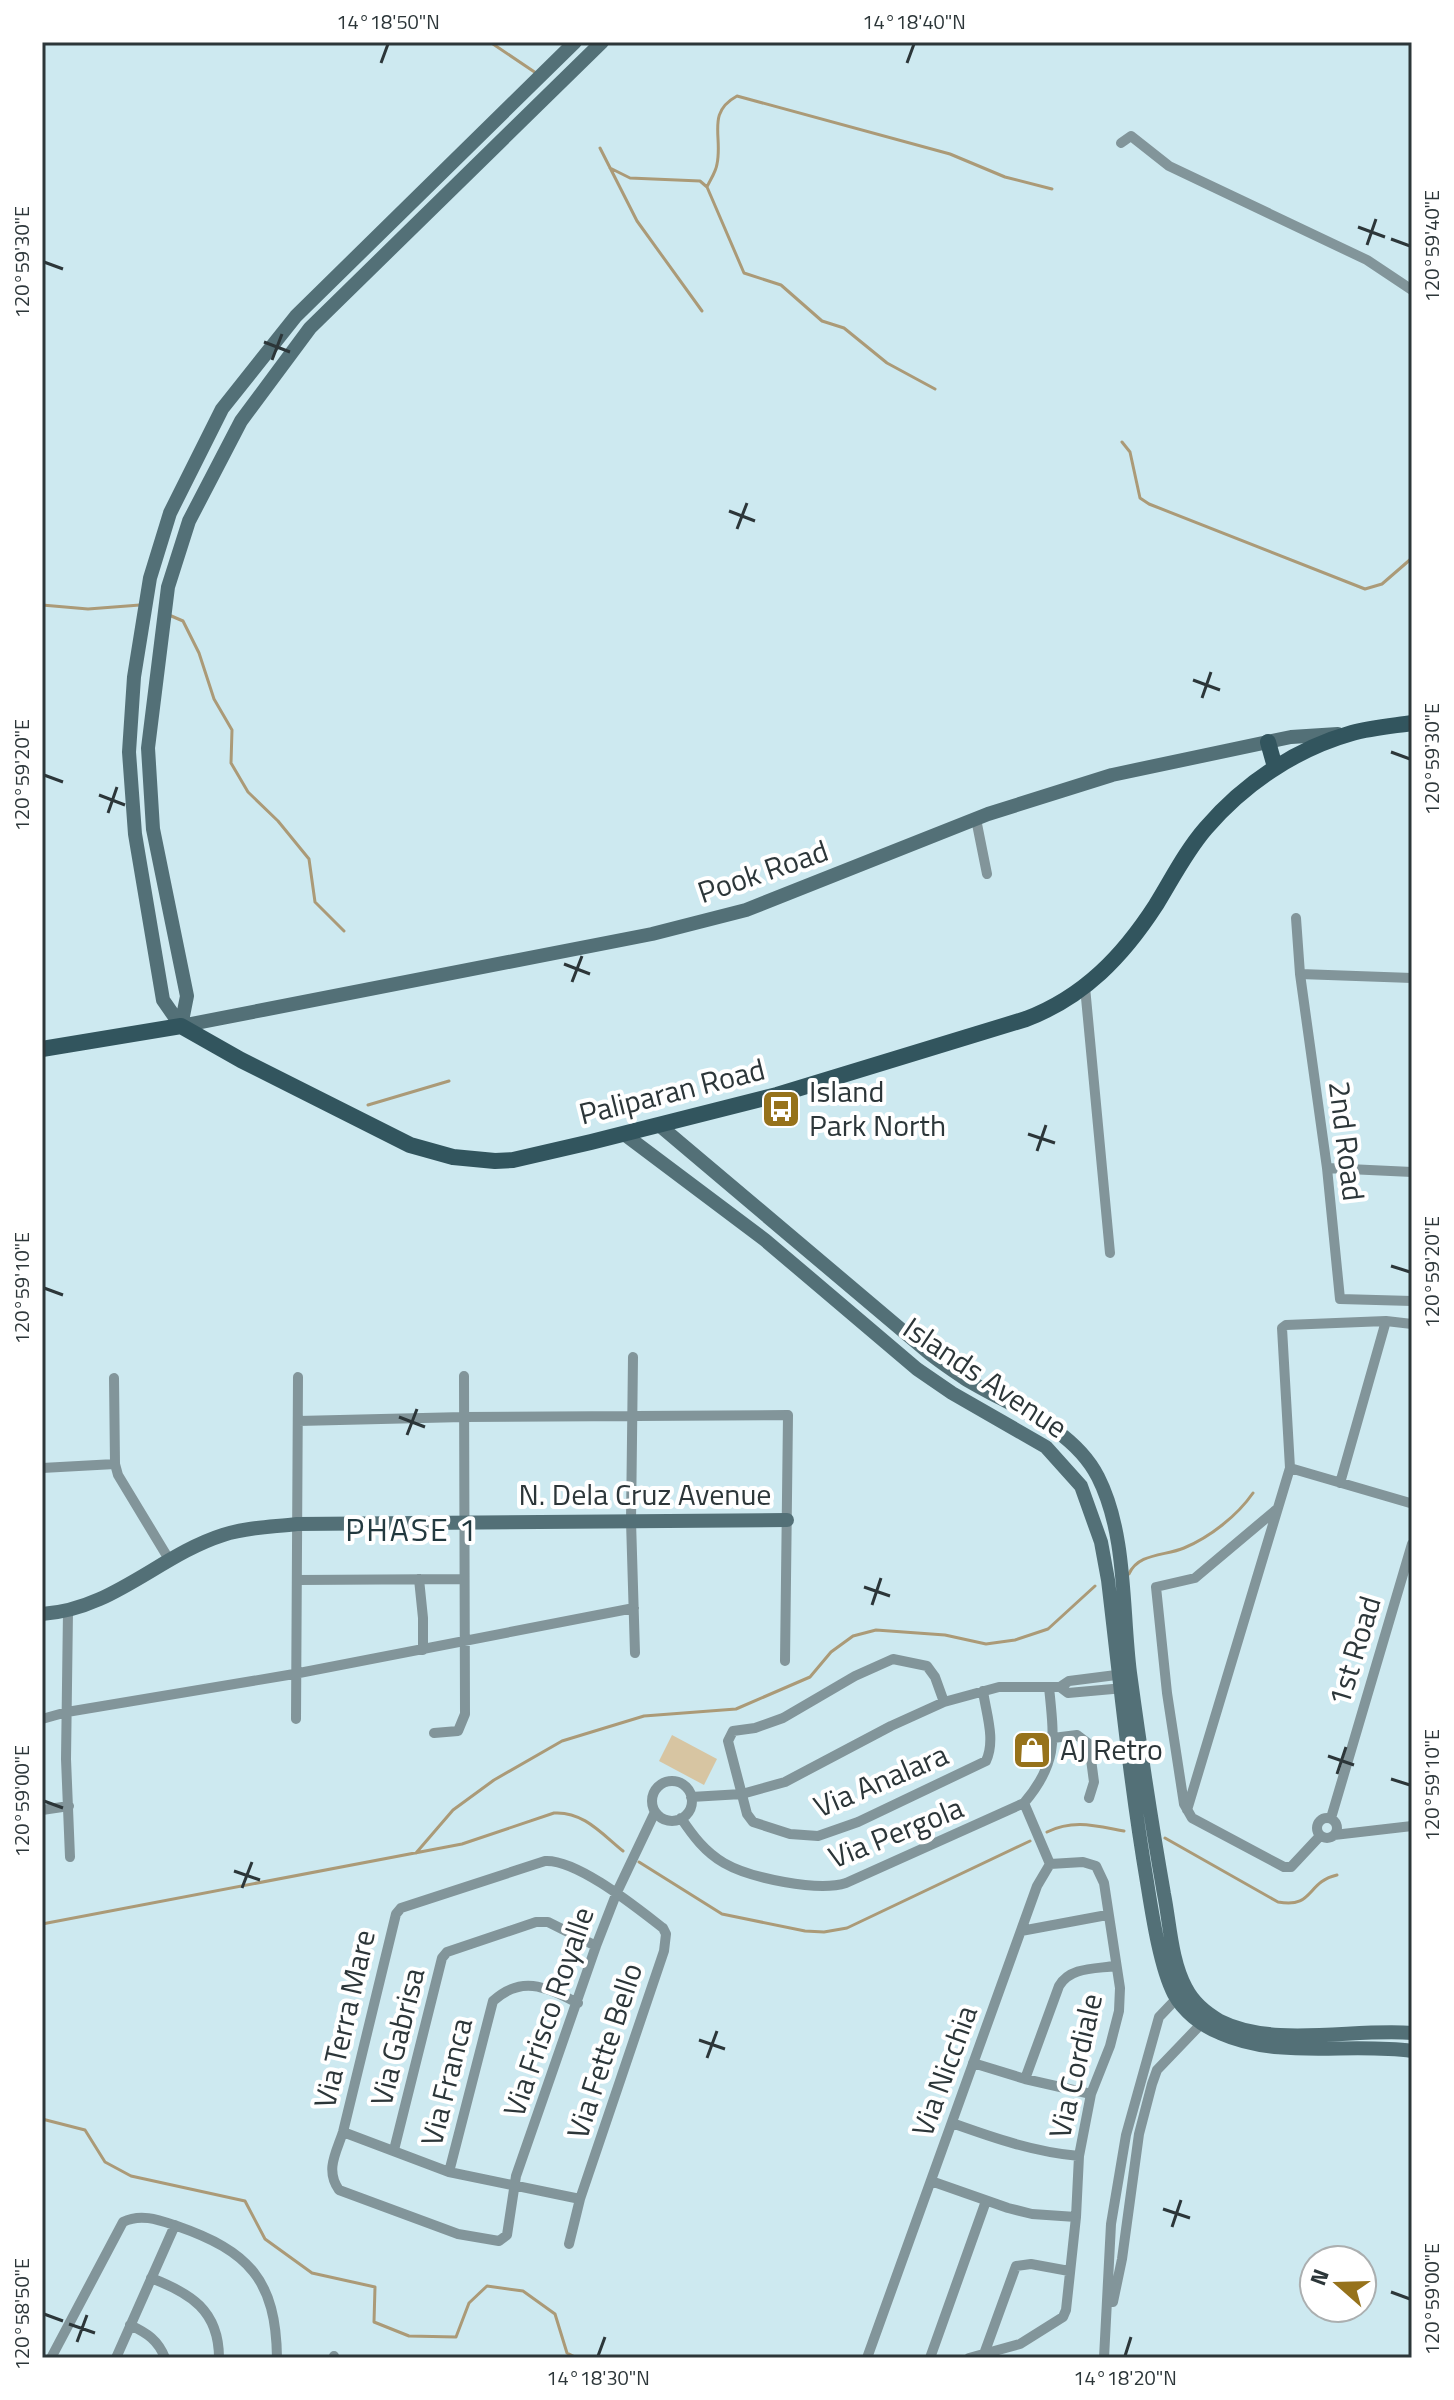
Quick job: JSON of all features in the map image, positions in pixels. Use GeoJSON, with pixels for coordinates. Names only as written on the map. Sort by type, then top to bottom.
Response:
{"type":"FeatureCollection","features":[{"type":"Feature","properties":{"kind":"main road","name":"Paliparan Road"},"geometry":{"type":"LineString","coordinates":[[181,1026],[392,1137],[441,1154],[475,1160],[513,1160],[624,1134],[777,1095],[1026,1019],[1056,1006],[1085,987],[1113,962],[1134,937],[1205,829],[1237,797],[1275,767],[1351,733],[1412,723]]}},
{"type":"Feature","properties":{"kind":"main road"},"geometry":{"type":"LineString","coordinates":[[1268,742],[1275,767]]}},
{"type":"Feature","properties":{"kind":"main road"},"geometry":{"type":"LineString","coordinates":[[42,1049],[181,1026]]}},
{"type":"Feature","properties":{"kind":"street"},"geometry":{"type":"LineString","coordinates":[[181,1026],[187,996],[153,829],[148,748],[154,679],[168,587],[189,521],[241,421],[310,328],[602,42]]}},
{"type":"Feature","properties":{"kind":"street"},"geometry":{"type":"LineString","coordinates":[[181,1026],[163,1000],[135,834],[129,752],[134,677],[150,578],[170,513],[222,409],[296,316],[574,43]]}},
{"type":"Feature","properties":{"kind":"street"},"geometry":{"type":"LineString","coordinates":[[1121,143],[1131,136],[1169,166],[1367,260],[1412,290]]}},
{"type":"Feature","properties":{"kind":"street","name":"Pook Road"},"geometry":{"type":"LineString","coordinates":[[181,1026],[652,934],[746,910],[976,819],[1137,768],[1268,742],[1351,733]]}},
{"type":"Feature","properties":{"kind":"street"},"geometry":{"type":"LineString","coordinates":[[976,819],[987,874]]}},
{"type":"Feature","properties":{"kind":"street"},"geometry":{"type":"LineString","coordinates":[[135,834],[153,829]]}},
{"type":"Feature","properties":{"kind":"street","name":"2nd Road"},"geometry":{"type":"LineString","coordinates":[[1296,918],[1300,974],[1327,1168],[1340,1299],[1412,1301]]}},
{"type":"Feature","properties":{"kind":"street"},"geometry":{"type":"LineString","coordinates":[[1300,974],[1412,978]]}},
{"type":"Feature","properties":{"kind":"street"},"geometry":{"type":"LineString","coordinates":[[1085,987],[1110,1253]]}},
{"type":"Feature","properties":{"kind":"street","name":"Islands Avenue"},"geometry":{"type":"LineString","coordinates":[[659,1125],[929,1353],[962,1377],[1058,1432],[1097,1476],[1119,1536],[1138,1832],[1168,1981],[1205,2018],[1240,2042],[1264,2047],[1316,2050],[1389,2048],[1412,2051]]}},
{"type":"Feature","properties":{"kind":"street","name":"Islands Avenue"},"geometry":{"type":"LineString","coordinates":[[624,1134],[765,1240],[917,1369],[952,1393],[1046,1447],[1063,1464],[1081,1486],[1101,1542],[1126,1680]]}},
{"type":"Feature","properties":{"kind":"street"},"geometry":{"type":"LineString","coordinates":[[1327,1168],[1412,1172]]}},
{"type":"Feature","properties":{"kind":"street"},"geometry":{"type":"LineString","coordinates":[[1187,1810],[1290,1468],[1282,1328],[1286,1325],[1386,1321],[1412,1324]]}},
{"type":"Feature","properties":{"kind":"street"},"geometry":{"type":"LineString","coordinates":[[1340,1483],[1386,1321]]}},
{"type":"Feature","properties":{"kind":"street"},"geometry":{"type":"LineString","coordinates":[[633,1357],[631,1521],[635,1653]]}},
{"type":"Feature","properties":{"kind":"street"},"geometry":{"type":"LineString","coordinates":[[434,1733],[458,1731],[464,1722],[464,1376]]}},
{"type":"Feature","properties":{"kind":"street"},"geometry":{"type":"LineString","coordinates":[[296,1719],[298,1377]]}},
{"type":"Feature","properties":{"kind":"street"},"geometry":{"type":"LineString","coordinates":[[114,1378],[115,1464],[118,1475],[170,1561]]}},
{"type":"Feature","properties":{"kind":"street"},"geometry":{"type":"LineString","coordinates":[[298,1421],[788,1415],[785,1661]]}},
{"type":"Feature","properties":{"kind":"street"},"geometry":{"type":"LineString","coordinates":[[42,1468],[115,1464]]}},
{"type":"Feature","properties":{"kind":"street"},"geometry":{"type":"LineString","coordinates":[[1290,1468],[1411,1505]]}},
{"type":"Feature","properties":{"kind":"street"},"geometry":{"type":"LineString","coordinates":[[1278,1508],[1195,1578],[1156,1587],[1167,1693],[1187,1810],[1192,1818],[1284,1867],[1291,1867],[1320,1836]]}},
{"type":"Feature","properties":{"kind":"street","name":"N. Dela Cruz Avenue"},"geometry":{"type":"LineString","coordinates":[[42,1614],[68,1611],[124,1588],[224,1535],[297,1524],[787,1520]]}},
{"type":"Feature","properties":{"kind":"street","name":"1st Road"},"geometry":{"type":"LineString","coordinates":[[1331,1818],[1412,1544]]}},
{"type":"Feature","properties":{"kind":"street"},"geometry":{"type":"LineString","coordinates":[[419,1579],[423,1650]]}},
{"type":"Feature","properties":{"kind":"street"},"geometry":{"type":"LineString","coordinates":[[298,1580],[464,1579]]}},
{"type":"Feature","properties":{"kind":"street"},"geometry":{"type":"LineString","coordinates":[[42,1719],[634,1608]]}},
{"type":"Feature","properties":{"kind":"street"},"geometry":{"type":"LineString","coordinates":[[68,1611],[70,1857]]}},
{"type":"Feature","properties":{"kind":"street"},"geometry":{"type":"LineString","coordinates":[[742,1794],[728,1741],[733,1731],[755,1728],[783,1718],[855,1676],[893,1659],[927,1666],[935,1677],[944,1702]]}},
{"type":"Feature","properties":{"kind":"street"},"geometry":{"type":"LineString","coordinates":[[691,1797],[742,1794],[785,1782],[891,1726],[944,1702],[983,1691],[999,1687],[1055,1687],[1069,1681],[1126,1680]]}},
{"type":"Feature","properties":{"kind":"street"},"geometry":{"type":"LineString","coordinates":[[1050,1864],[1024,1803],[1046,1772],[1053,1738],[1055,1687]]}},
{"type":"Feature","properties":{"kind":"street","name":"Via Analara"},"geometry":{"type":"LineString","coordinates":[[742,1794],[747,1814],[753,1822],[790,1834],[818,1836],[858,1822],[986,1761],[990,1751],[990,1735],[983,1691]]}},
{"type":"Feature","properties":{"kind":"street"},"geometry":{"type":"LineString","coordinates":[[1053,1738],[1077,1735],[1087,1741],[1094,1782],[1089,1798]]}},
{"type":"Feature","properties":{"kind":"street"},"geometry":{"type":"LineString","coordinates":[[664,1782],[681,1783],[691,1797],[689,1809],[681,1818],[664,1819],[655,1812],[652,1797],[664,1782]]}},
{"type":"Feature","properties":{"kind":"street","name":"Via Pergola"},"geometry":{"type":"LineString","coordinates":[[681,1818],[694,1838],[710,1854],[738,1870],[814,1888],[833,1888],[1024,1803]]}},
{"type":"Feature","properties":{"kind":"street"},"geometry":{"type":"LineString","coordinates":[[42,1810],[69,1806]]}},
{"type":"Feature","properties":{"kind":"street","name":"Via Frisco Royalle"},"geometry":{"type":"LineString","coordinates":[[507,2235],[513,2186],[596,1946],[617,1892],[655,1812]]}},
{"type":"Feature","properties":{"kind":"street"},"geometry":{"type":"LineString","coordinates":[[1320,1836],[1317,1828],[1319,1821],[1331,1818],[1337,1826],[1334,1835]]}},
{"type":"Feature","properties":{"kind":"street"},"geometry":{"type":"LineString","coordinates":[[1320,1836],[1330,1838],[1412,1826]]}},
{"type":"Feature","properties":{"kind":"street","name":"Via Terra Mare"},"geometry":{"type":"LineString","coordinates":[[507,2235],[499,2241],[458,2234],[339,2190],[332,2180],[332,2167],[393,1923],[401,1908],[552,1861],[617,1892]]}},
{"type":"Feature","properties":{"kind":"street","name":"Via Cordiale"},"geometry":{"type":"LineString","coordinates":[[969,2358],[1020,2344],[1063,2317],[1069,2300],[1079,2156],[1091,2094],[1110,2046],[1119,2011],[1120,1988],[1104,1883],[1096,1866],[1083,1862],[1050,1864]]}},
{"type":"Feature","properties":{"kind":"street","name":"Via Nicchia"},"geometry":{"type":"LineString","coordinates":[[867,2358],[1037,1886],[1050,1864]]}},
{"type":"Feature","properties":{"kind":"street","name":"Via Fette Bello"},"geometry":{"type":"LineString","coordinates":[[569,2244],[580,2199],[666,1940],[663,1928],[617,1892]]}},
{"type":"Feature","properties":{"kind":"street"},"geometry":{"type":"LineString","coordinates":[[1021,1931],[1107,1915]]}},
{"type":"Feature","properties":{"kind":"street","name":"Via Gabrisa"},"geometry":{"type":"LineString","coordinates":[[394,2150],[442,1958],[447,1952],[536,1922],[548,1922],[596,1946]]}},
{"type":"Feature","properties":{"kind":"street"},"geometry":{"type":"LineString","coordinates":[[1025,2079],[1064,1976],[1115,1966]]}},
{"type":"Feature","properties":{"kind":"street","name":"Via Franca"},"geometry":{"type":"LineString","coordinates":[[449,2172],[493,2001],[528,1985],[541,1986],[578,2003]]}},
{"type":"Feature","properties":{"kind":"street"},"geometry":{"type":"LineString","coordinates":[[1104,2358],[1111,2224],[1126,2135],[1159,2017],[1181,1994]]}},
{"type":"Feature","properties":{"kind":"street"},"geometry":{"type":"LineString","coordinates":[[1106,2335],[1122,2259],[1139,2134],[1157,2070],[1205,2018]]}},
{"type":"Feature","properties":{"kind":"street","name":"Islands Avenue"},"geometry":{"type":"LineString","coordinates":[[1205,2018],[1240,2029],[1264,2032],[1311,2035],[1412,2033]]}},
{"type":"Feature","properties":{"kind":"street"},"geometry":{"type":"LineString","coordinates":[[973,2063],[1091,2094]]}},
{"type":"Feature","properties":{"kind":"street"},"geometry":{"type":"LineString","coordinates":[[1145,2065],[1157,2070]]}},
{"type":"Feature","properties":{"kind":"street"},"geometry":{"type":"LineString","coordinates":[[952,2123],[1016,2146],[1049,2154],[1079,2156]]}},
{"type":"Feature","properties":{"kind":"street"},"geometry":{"type":"LineString","coordinates":[[343,2132],[449,2172],[580,2199]]}},
{"type":"Feature","properties":{"kind":"street"},"geometry":{"type":"LineString","coordinates":[[931,2181],[1032,2214],[1076,2217]]}},
{"type":"Feature","properties":{"kind":"street"},"geometry":{"type":"LineString","coordinates":[[930,2358],[986,2201]]}},
{"type":"Feature","properties":{"kind":"street"},"geometry":{"type":"LineString","coordinates":[[51,2358],[123,2222],[133,2217],[175,2225],[222,2243],[256,2274],[269,2300],[277,2358]]}},
{"type":"Feature","properties":{"kind":"street"},"geometry":{"type":"LineString","coordinates":[[116,2358],[175,2225]]}},
{"type":"Feature","properties":{"kind":"street"},"geometry":{"type":"LineString","coordinates":[[984,2354],[1016,2266],[1031,2264],[1069,2271]]}},
{"type":"Feature","properties":{"kind":"street"},"geometry":{"type":"LineString","coordinates":[[151,2278],[183,2291],[205,2310],[219,2343],[219,2358]]}},
{"type":"Feature","properties":{"kind":"street"},"geometry":{"type":"LineString","coordinates":[[130,2325],[151,2336],[165,2358]]}},
{"type":"Feature","properties":{"kind":"shaded area"},"geometry":{"type":"Polygon","coordinates":[[[672,1735],[717,1759],[704,1785],[659,1761],[672,1735]]]}},
{"type":"Feature","properties":{"kind":"waterway"},"geometry":{"type":"LineString","coordinates":[[490,42],[536,73]]}},
{"type":"Feature","properties":{"kind":"waterway"},"geometry":{"type":"LineString","coordinates":[[707,187],[717,164],[719,118],[727,103],[737,96],[950,154],[1005,177],[1052,189]]}},
{"type":"Feature","properties":{"kind":"waterway"},"geometry":{"type":"LineString","coordinates":[[600,148],[637,221],[702,311]]}},
{"type":"Feature","properties":{"kind":"waterway"},"geometry":{"type":"LineString","coordinates":[[610,168],[630,178],[700,181],[707,187],[744,273],[781,285],[822,321],[844,328],[887,363],[935,389]]}},
{"type":"Feature","properties":{"kind":"waterway"},"geometry":{"type":"LineString","coordinates":[[1122,442],[1130,452],[1140,498],[1149,504],[1365,589],[1382,584],[1412,558]]}},
{"type":"Feature","properties":{"kind":"waterway"},"geometry":{"type":"LineString","coordinates":[[42,605],[88,609],[140,605]]}},
{"type":"Feature","properties":{"kind":"waterway"},"geometry":{"type":"LineString","coordinates":[[169,615],[183,621],[199,653],[214,699],[232,730],[231,763],[248,792],[278,821],[309,859],[315,902],[344,931]]}},
{"type":"Feature","properties":{"kind":"waterway"},"geometry":{"type":"LineString","coordinates":[[368,1105],[449,1081]]}},
{"type":"Feature","properties":{"kind":"waterway"},"geometry":{"type":"LineString","coordinates":[[1129,1574],[1139,1562],[1184,1548],[1213,1532],[1231,1518],[1253,1493]]}},
{"type":"Feature","properties":{"kind":"waterway"},"geometry":{"type":"LineString","coordinates":[[416,1853],[453,1810],[494,1780],[562,1741],[644,1716],[736,1709],[810,1677],[831,1652],[853,1636],[876,1630],[945,1635],[986,1644],[1015,1640],[1048,1629],[1095,1586]]}},
{"type":"Feature","properties":{"kind":"waterway"},"geometry":{"type":"LineString","coordinates":[[42,1924],[462,1844],[554,1813],[583,1820],[623,1851]]}},
{"type":"Feature","properties":{"kind":"waterway"},"geometry":{"type":"LineString","coordinates":[[1047,1832],[1076,1825],[1124,1831]]}},
{"type":"Feature","properties":{"kind":"waterway"},"geometry":{"type":"LineString","coordinates":[[1165,1838],[1278,1902],[1298,1902],[1327,1878],[1337,1875]]}},
{"type":"Feature","properties":{"kind":"waterway"},"geometry":{"type":"LineString","coordinates":[[639,1862],[722,1914],[824,1932],[847,1928],[1030,1841]]}},
{"type":"Feature","properties":{"kind":"waterway"},"geometry":{"type":"LineString","coordinates":[[42,2119],[85,2130],[105,2162],[131,2176],[245,2201],[265,2239],[312,2273],[375,2287],[374,2322],[409,2336],[456,2337],[469,2303],[487,2286],[523,2291],[555,2314],[567,2353],[577,2358]]}},
{"type":"Feature","properties":{"kind":"place","name":"Island Park North"},"geometry":{"type":"Point","coordinates":[781,1109]}},
{"type":"Feature","properties":{"kind":"place","name":"AJ Retro"},"geometry":{"type":"Point","coordinates":[1032,1750]}},
{"type":"Feature","properties":{"kind":"district","name":"PHASE 1"},"geometry":{"type":"Point","coordinates":[412,1530]}}]}
